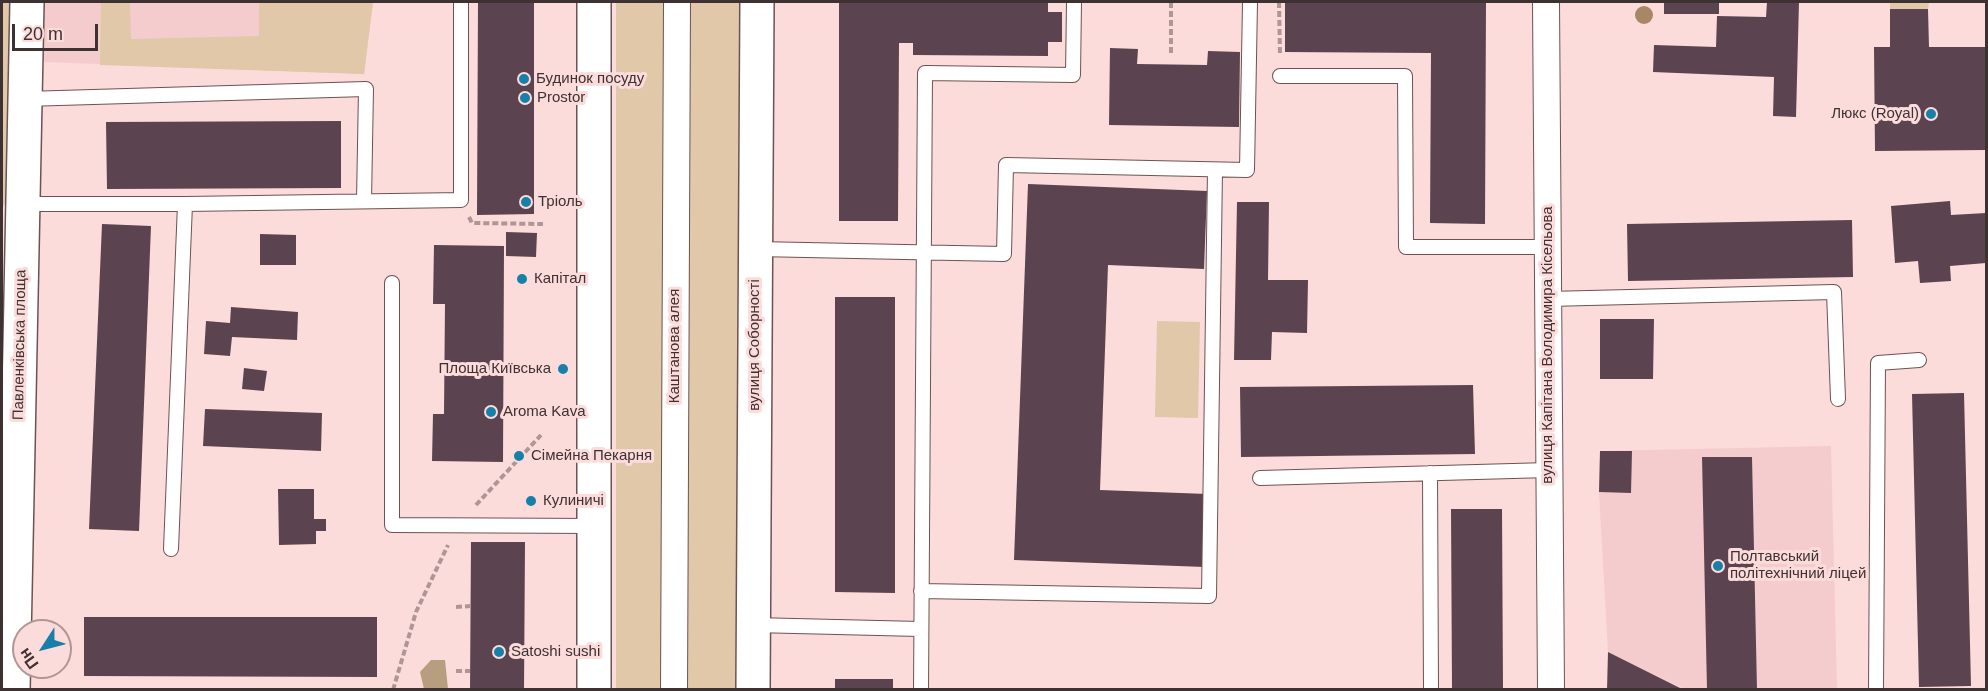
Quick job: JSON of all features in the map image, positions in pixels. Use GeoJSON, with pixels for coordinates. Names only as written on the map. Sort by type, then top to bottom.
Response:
{"type":"FeatureCollection","features":[{"type":"Feature","properties":{"kind":"main road","name":"Павленківська площа"},"geometry":{"type":"LineString","coordinates":[[13,690],[10,434],[25,99],[27,2]]}},
{"type":"Feature","properties":{"kind":"main road"},"geometry":{"type":"LineString","coordinates":[[594,2],[594,690]]}},
{"type":"Feature","properties":{"kind":"main road","name":"вулиця Соборності"},"geometry":{"type":"LineString","coordinates":[[753,690],[757,2]]}},
{"type":"Feature","properties":{"kind":"street","name":"Каштанова алея"},"geometry":{"type":"LineString","coordinates":[[674,690],[677,2]]}},
{"type":"Feature","properties":{"kind":"street","name":"вулиця Капітана Володимира Кісельова"},"geometry":{"type":"LineString","coordinates":[[1546,2],[1551,690]]}},
{"type":"Feature","properties":{"kind":"lane"},"geometry":{"type":"LineString","coordinates":[[19,219],[185,204],[461,200],[461,2]]}},
{"type":"Feature","properties":{"kind":"lane"},"geometry":{"type":"LineString","coordinates":[[921,690],[925,73],[1073,75],[1074,2]]}},
{"type":"Feature","properties":{"kind":"lane"},"geometry":{"type":"LineString","coordinates":[[755,249],[1004,254],[1006,165],[1247,170],[1250,2]]}},
{"type":"Feature","properties":{"kind":"lane"},"geometry":{"type":"LineString","coordinates":[[1280,76],[1405,76],[1406,247],[1547,247]]}},
{"type":"Feature","properties":{"kind":"lane"},"geometry":{"type":"LineString","coordinates":[[25,99],[366,89],[364,201]]}},
{"type":"Feature","properties":{"kind":"lane"},"geometry":{"type":"LineString","coordinates":[[921,591],[1209,596],[1215,170]]}},
{"type":"Feature","properties":{"kind":"lane"},"geometry":{"type":"LineString","coordinates":[[171,549],[185,204]]}},
{"type":"Feature","properties":{"kind":"lane"},"geometry":{"type":"LineString","coordinates":[[392,283],[392,525],[594,525]]}},
{"type":"Feature","properties":{"kind":"lane"},"geometry":{"type":"LineString","coordinates":[[1548,299],[1834,292],[1838,399]]}},
{"type":"Feature","properties":{"kind":"lane"},"geometry":{"type":"LineString","coordinates":[[1876,690],[1878,363],[1919,360]]}},
{"type":"Feature","properties":{"kind":"lane"},"geometry":{"type":"LineString","coordinates":[[1260,478],[1549,470]]}},
{"type":"Feature","properties":{"kind":"lane"},"geometry":{"type":"LineString","coordinates":[[1430,473],[1431,690]]}},
{"type":"Feature","properties":{"kind":"lane"},"geometry":{"type":"LineString","coordinates":[[753,625],[920,629]]}},
{"type":"Feature","properties":{"kind":"path"},"geometry":{"type":"LineString","coordinates":[[1171,2],[1171,56]]}},
{"type":"Feature","properties":{"kind":"path"},"geometry":{"type":"LineString","coordinates":[[1279,2],[1280,76]]}},
{"type":"Feature","properties":{"kind":"path"},"geometry":{"type":"LineString","coordinates":[[461,200],[472,223],[543,224]]}},
{"type":"Feature","properties":{"kind":"path"},"geometry":{"type":"LineString","coordinates":[[393,690],[416,612],[456,526],[541,435]]}},
{"type":"Feature","properties":{"kind":"path"},"geometry":{"type":"LineString","coordinates":[[456,608],[471,606]]}},
{"type":"Feature","properties":{"kind":"path"},"geometry":{"type":"LineString","coordinates":[[456,671],[470,671]]}},
{"type":"Feature","properties":{"kind":"shaded area"},"geometry":{"type":"Polygon","coordinates":[[[2,2],[11,2],[8,201],[2,207],[2,2]]]}},
{"type":"Feature","properties":{"kind":"shaded area"},"geometry":{"type":"Polygon","coordinates":[[[44,2],[373,2],[364,74],[43,62],[44,2]]]}},
{"type":"Feature","properties":{"kind":"shaded area"},"geometry":{"type":"Polygon","coordinates":[[[101,2],[130,2],[131,39],[259,36],[259,2],[373,2],[364,74],[100,65],[101,2]]]}},
{"type":"Feature","properties":{"kind":"shaded area"},"geometry":{"type":"Polygon","coordinates":[[[616,2],[742,2],[740,689],[616,689],[616,2]]]}},
{"type":"Feature","properties":{"kind":"shaded area"},"geometry":{"type":"Polygon","coordinates":[[[1890,2],[1929,2],[1928,9],[1890,9],[1890,2]]]}},
{"type":"Feature","properties":{"kind":"shaded area"},"geometry":{"type":"Polygon","coordinates":[[[1157,321],[1200,322],[1198,418],[1155,417],[1157,321]]]}},
{"type":"Feature","properties":{"kind":"shaded area","name":"Полтавський політехнічний ліцей"},"geometry":{"type":"Polygon","coordinates":[[[1831,446],[1837,689],[1684,689],[1608,652],[1599,492],[1600,451],[1831,446]]]}},
{"type":"Feature","properties":{"kind":"shaded area"},"geometry":{"type":"Polygon","coordinates":[[[431,660],[445,660],[448,689],[424,689],[420,672],[431,660]]]}},
{"type":"Feature","properties":{"kind":"building"},"geometry":{"type":"Polygon","coordinates":[[[478,2],[534,2],[534,214],[477,215],[478,2]]]}},
{"type":"Feature","properties":{"kind":"building"},"geometry":{"type":"Polygon","coordinates":[[[839,2],[1048,2],[1048,12],[1062,12],[1062,42],[1048,42],[1048,56],[913,55],[913,43],[899,43],[898,221],[839,221],[839,2]]]}},
{"type":"Feature","properties":{"kind":"building"},"geometry":{"type":"Polygon","coordinates":[[[1285,2],[1486,2],[1485,224],[1430,223],[1431,53],[1285,52],[1285,2]]]}},
{"type":"Feature","properties":{"kind":"building"},"geometry":{"type":"Polygon","coordinates":[[[1664,2],[1719,2],[1719,14],[1664,14],[1664,2]]]}},
{"type":"Feature","properties":{"kind":"building"},"geometry":{"type":"Polygon","coordinates":[[[1767,2],[1799,2],[1796,117],[1773,116],[1774,77],[1653,72],[1654,45],[1716,47],[1717,16],[1766,17],[1767,2]]]}},
{"type":"Feature","properties":{"kind":"building","name":"Люкс (Royal)"},"geometry":{"type":"Polygon","coordinates":[[[1890,9],[1928,9],[1929,47],[1986,47],[1986,150],[1875,151],[1874,47],[1890,47],[1890,9]]]}},
{"type":"Feature","properties":{"kind":"building"},"geometry":{"type":"Polygon","coordinates":[[[1110,48],[1138,49],[1137,64],[1207,65],[1208,51],[1240,52],[1239,127],[1109,125],[1110,48]]]}},
{"type":"Feature","properties":{"kind":"building"},"geometry":{"type":"Polygon","coordinates":[[[341,121],[341,188],[107,189],[106,122],[341,121]]]}},
{"type":"Feature","properties":{"kind":"building"},"geometry":{"type":"Polygon","coordinates":[[[1028,184],[1207,191],[1204,269],[1108,265],[1100,490],[1207,494],[1205,567],[1014,560],[1028,184]]]}},
{"type":"Feature","properties":{"kind":"building"},"geometry":{"type":"Polygon","coordinates":[[[1950,201],[1951,215],[1986,213],[1986,263],[1950,266],[1951,281],[1920,283],[1918,261],[1895,263],[1891,206],[1950,201]]]}},
{"type":"Feature","properties":{"kind":"building"},"geometry":{"type":"Polygon","coordinates":[[[1237,202],[1269,202],[1268,280],[1308,280],[1307,333],[1272,332],[1271,360],[1234,360],[1237,202]]]}},
{"type":"Feature","properties":{"kind":"building"},"geometry":{"type":"Polygon","coordinates":[[[1852,220],[1853,277],[1628,281],[1627,224],[1852,220]]]}},
{"type":"Feature","properties":{"kind":"building"},"geometry":{"type":"Polygon","coordinates":[[[102,224],[151,226],[139,531],[89,529],[102,224]]]}},
{"type":"Feature","properties":{"kind":"building"},"geometry":{"type":"Polygon","coordinates":[[[506,232],[537,233],[536,257],[506,256],[506,232]]]}},
{"type":"Feature","properties":{"kind":"building"},"geometry":{"type":"Polygon","coordinates":[[[260,234],[296,235],[296,265],[260,265],[260,234]]]}},
{"type":"Feature","properties":{"kind":"building"},"geometry":{"type":"Polygon","coordinates":[[[434,245],[504,246],[503,462],[432,461],[433,414],[444,414],[445,304],[433,304],[434,245]]]}},
{"type":"Feature","properties":{"kind":"building"},"geometry":{"type":"Polygon","coordinates":[[[835,297],[895,297],[895,593],[835,592],[835,297]]]}},
{"type":"Feature","properties":{"kind":"building"},"geometry":{"type":"Polygon","coordinates":[[[231,307],[298,312],[297,340],[232,337],[230,356],[204,354],[206,321],[230,323],[231,307]]]}},
{"type":"Feature","properties":{"kind":"building"},"geometry":{"type":"Polygon","coordinates":[[[1600,319],[1654,319],[1653,379],[1600,379],[1600,319]]]}},
{"type":"Feature","properties":{"kind":"building"},"geometry":{"type":"Polygon","coordinates":[[[244,368],[267,371],[264,391],[242,389],[244,368]]]}},
{"type":"Feature","properties":{"kind":"building"},"geometry":{"type":"Polygon","coordinates":[[[1473,385],[1475,454],[1241,457],[1240,387],[1473,385]]]}},
{"type":"Feature","properties":{"kind":"building"},"geometry":{"type":"Polygon","coordinates":[[[1964,393],[1971,686],[1919,687],[1912,394],[1964,393]]]}},
{"type":"Feature","properties":{"kind":"building"},"geometry":{"type":"Polygon","coordinates":[[[205,409],[322,413],[321,451],[203,446],[205,409]]]}},
{"type":"Feature","properties":{"kind":"building"},"geometry":{"type":"Polygon","coordinates":[[[1600,451],[1632,451],[1631,493],[1599,492],[1600,451]]]}},
{"type":"Feature","properties":{"kind":"building"},"geometry":{"type":"Polygon","coordinates":[[[1702,457],[1752,457],[1757,690],[1707,690],[1702,457]]]}},
{"type":"Feature","properties":{"kind":"building"},"geometry":{"type":"Polygon","coordinates":[[[278,489],[314,489],[314,519],[326,519],[326,531],[316,531],[316,544],[279,545],[278,489]]]}},
{"type":"Feature","properties":{"kind":"building"},"geometry":{"type":"Polygon","coordinates":[[[1451,509],[1502,509],[1503,690],[1452,690],[1451,509]]]}},
{"type":"Feature","properties":{"kind":"building"},"geometry":{"type":"Polygon","coordinates":[[[471,542],[525,542],[524,690],[470,690],[471,542]]]}},
{"type":"Feature","properties":{"kind":"building"},"geometry":{"type":"Polygon","coordinates":[[[84,617],[377,617],[377,677],[84,676],[84,617]]]}},
{"type":"Feature","properties":{"kind":"building"},"geometry":{"type":"Polygon","coordinates":[[[1608,652],[1684,690],[1607,690],[1608,652]]]}},
{"type":"Feature","properties":{"kind":"building"},"geometry":{"type":"Polygon","coordinates":[[[835,679],[893,679],[893,690],[835,690],[835,679]]]}},
{"type":"Feature","properties":{"kind":"place","name":"Будинок посуду"},"geometry":{"type":"Point","coordinates":[524,79]}},
{"type":"Feature","properties":{"kind":"place","name":"Prostor"},"geometry":{"type":"Point","coordinates":[525,98]}},
{"type":"Feature","properties":{"kind":"place","name":"Люкс (Royal)"},"geometry":{"type":"Point","coordinates":[1931,114]}},
{"type":"Feature","properties":{"kind":"place","name":"Тріоль"},"geometry":{"type":"Point","coordinates":[526,202]}},
{"type":"Feature","properties":{"kind":"place","name":"Капітал"},"geometry":{"type":"Point","coordinates":[522,279]}},
{"type":"Feature","properties":{"kind":"place","name":"Площа Київська"},"geometry":{"type":"Point","coordinates":[563,369]}},
{"type":"Feature","properties":{"kind":"place","name":"Aroma Kava"},"geometry":{"type":"Point","coordinates":[491,412]}},
{"type":"Feature","properties":{"kind":"place","name":"Сімейна Пекарня"},"geometry":{"type":"Point","coordinates":[519,456]}},
{"type":"Feature","properties":{"kind":"place","name":"Кулиничі"},"geometry":{"type":"Point","coordinates":[531,501]}},
{"type":"Feature","properties":{"kind":"place","name":"Полтавський політехнічний ліцей"},"geometry":{"type":"Point","coordinates":[1718,566]}},
{"type":"Feature","properties":{"kind":"place","name":"Satoshi sushi"},"geometry":{"type":"Point","coordinates":[499,652]}}]}
